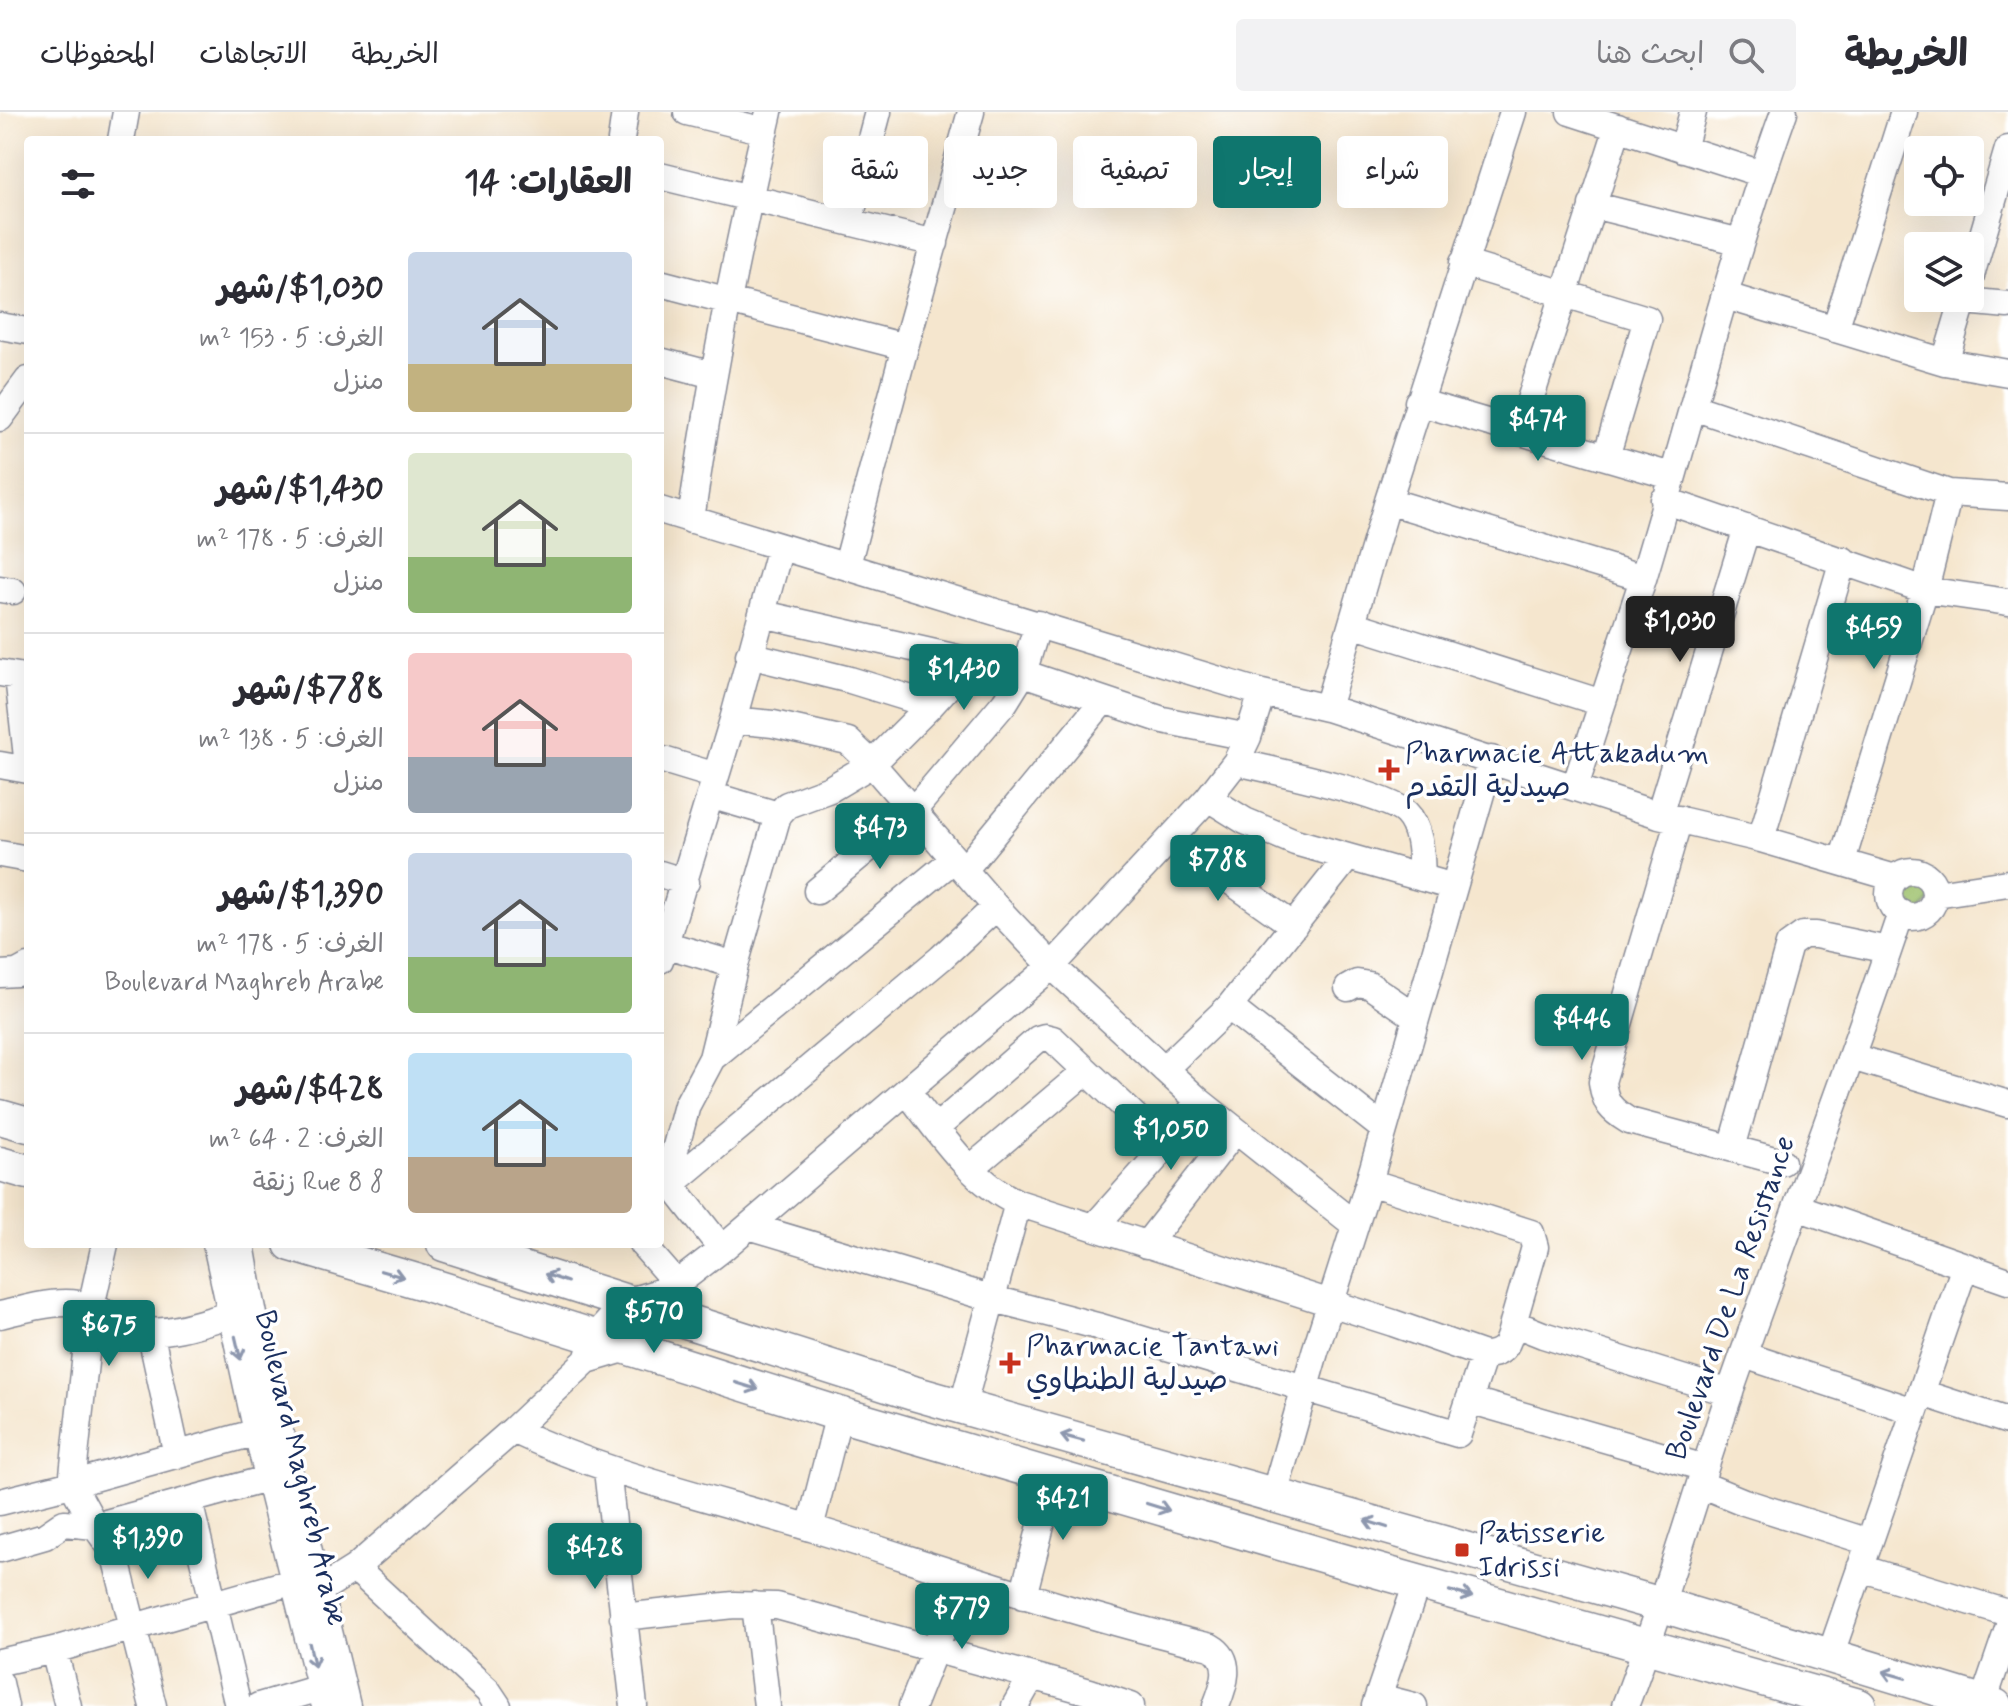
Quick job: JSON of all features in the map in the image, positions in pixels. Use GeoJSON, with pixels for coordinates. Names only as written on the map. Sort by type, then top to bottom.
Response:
{"type":"FeatureCollection","features":[{"type":"Feature","properties":{"kind":"main road"},"geometry":{"type":"LineString","coordinates":[[0,1117],[24,1124]]}},
{"type":"Feature","properties":{"kind":"main road"},"geometry":{"type":"LineString","coordinates":[[0,1164],[24,1171]]}},
{"type":"Feature","properties":{"kind":"main road"},"geometry":{"type":"LineString","coordinates":[[302,1248],[590,1349],[627,1348],[839,1414],[1417,1583],[1649,1645],[1814,1700],[1859,1706]]}},
{"type":"Feature","properties":{"kind":"main road"},"geometry":{"type":"LineString","coordinates":[[458,1248],[626,1302],[669,1295],[962,1408],[1662,1605],[1989,1704]]}},
{"type":"Feature","properties":{"kind":"street"},"geometry":{"type":"LineString","coordinates":[[122,136],[126,112]]}},
{"type":"Feature","properties":{"kind":"street"},"geometry":{"type":"LineString","coordinates":[[622,136],[625,112]]}},
{"type":"Feature","properties":{"kind":"street"},"geometry":{"type":"LineString","coordinates":[[687,112],[767,122],[748,198],[730,302],[713,375],[691,520]]}},
{"type":"Feature","properties":{"kind":"street"},"geometry":{"type":"LineString","coordinates":[[849,222],[878,112]]}},
{"type":"Feature","properties":{"kind":"street"},"geometry":{"type":"LineString","coordinates":[[847,565],[971,112]]}},
{"type":"Feature","properties":{"kind":"street"},"geometry":{"type":"LineString","coordinates":[[1327,708],[1418,402],[1513,112]]}},
{"type":"Feature","properties":{"kind":"street"},"geometry":{"type":"LineString","coordinates":[[1570,112],[1605,120],[1762,174]]}},
{"type":"Feature","properties":{"kind":"street"},"geometry":{"type":"LineString","coordinates":[[1683,149],[1693,112]]}},
{"type":"Feature","properties":{"kind":"street"},"geometry":{"type":"LineString","coordinates":[[1575,787],[1643,578],[1741,242],[1784,112]]}},
{"type":"Feature","properties":{"kind":"street"},"geometry":{"type":"LineString","coordinates":[[1835,329],[1904,112]]}},
{"type":"Feature","properties":{"kind":"street"},"geometry":{"type":"LineString","coordinates":[[1520,431],[1592,205],[1605,120]]}},
{"type":"Feature","properties":{"kind":"street"},"geometry":{"type":"LineString","coordinates":[[1984,232],[2008,149]]}},
{"type":"Feature","properties":{"kind":"street"},"geometry":{"type":"LineString","coordinates":[[664,177],[935,243]]}},
{"type":"Feature","properties":{"kind":"street"},"geometry":{"type":"LineString","coordinates":[[1592,205],[1741,242]]}},
{"type":"Feature","properties":{"kind":"street"},"geometry":{"type":"LineString","coordinates":[[1463,263],[1647,319],[1606,457]]}},
{"type":"Feature","properties":{"kind":"street"},"geometry":{"type":"LineString","coordinates":[[664,284],[905,347]]}},
{"type":"Feature","properties":{"kind":"street"},"geometry":{"type":"LineString","coordinates":[[1726,296],[1945,362],[2008,373]]}},
{"type":"Feature","properties":{"kind":"street"},"geometry":{"type":"LineString","coordinates":[[1984,298],[2008,305]]}},
{"type":"Feature","properties":{"kind":"street"},"geometry":{"type":"LineString","coordinates":[[1945,362],[1960,312]]}},
{"type":"Feature","properties":{"kind":"street"},"geometry":{"type":"LineString","coordinates":[[0,326],[24,330]]}},
{"type":"Feature","properties":{"kind":"street"},"geometry":{"type":"LineString","coordinates":[[664,362],[713,375]]}},
{"type":"Feature","properties":{"kind":"street"},"geometry":{"type":"LineString","coordinates":[[0,418],[24,385]]}},
{"type":"Feature","properties":{"kind":"street"},"geometry":{"type":"LineString","coordinates":[[1418,402],[1606,457],[1747,528],[1925,590],[2008,602]]}},
{"type":"Feature","properties":{"kind":"street"},"geometry":{"type":"LineString","coordinates":[[1693,407],[1949,493],[2008,497]]}},
{"type":"Feature","properties":{"kind":"street"},"geometry":{"type":"LineString","coordinates":[[1842,861],[1925,590],[1949,493]]}},
{"type":"Feature","properties":{"kind":"street"},"geometry":{"type":"LineString","coordinates":[[1388,501],[1643,578]]}},
{"type":"Feature","properties":{"kind":"street"},"geometry":{"type":"LineString","coordinates":[[664,511],[1262,693],[1327,708],[1669,817],[1761,839],[1895,878]]}},
{"type":"Feature","properties":{"kind":"street"},"geometry":{"type":"LineString","coordinates":[[1747,528],[1602,1082],[1605,1100],[1612,1110],[1629,1121],[1782,1162]]}},
{"type":"Feature","properties":{"kind":"street"},"geometry":{"type":"LineString","coordinates":[[664,946],[686,882],[780,547]]}},
{"type":"Feature","properties":{"kind":"street"},"geometry":{"type":"LineString","coordinates":[[1761,839],[1843,560]]}},
{"type":"Feature","properties":{"kind":"street"},"geometry":{"type":"LineString","coordinates":[[763,614],[1023,673],[1163,720],[1248,737]]}},
{"type":"Feature","properties":{"kind":"street"},"geometry":{"type":"LineString","coordinates":[[817,891],[912,812],[1005,702],[1023,673],[1038,624]]}},
{"type":"Feature","properties":{"kind":"street"},"geometry":{"type":"LineString","coordinates":[[1352,624],[1602,703]]}},
{"type":"Feature","properties":{"kind":"street"},"geometry":{"type":"LineString","coordinates":[[749,655],[850,680],[931,705]]}},
{"type":"Feature","properties":{"kind":"street"},"geometry":{"type":"LineString","coordinates":[[722,1249],[671,1184],[670,1121],[693,1091],[712,1058],[778,815],[787,805],[830,789],[872,764],[970,662]]}},
{"type":"Feature","properties":{"kind":"street"},"geometry":{"type":"LineString","coordinates":[[0,673],[18,676],[24,726]]}},
{"type":"Feature","properties":{"kind":"street"},"geometry":{"type":"LineString","coordinates":[[627,1348],[669,1295],[1052,966],[1208,798],[1236,762],[1248,737],[1262,693]]}},
{"type":"Feature","properties":{"kind":"street"},"geometry":{"type":"LineString","coordinates":[[712,1058],[959,864],[1103,701]]}},
{"type":"Feature","properties":{"kind":"street"},"geometry":{"type":"LineString","coordinates":[[733,720],[773,724],[848,741],[1052,966],[1199,1101],[1355,1225]]}},
{"type":"Feature","properties":{"kind":"street"},"geometry":{"type":"LineString","coordinates":[[1274,1495],[1303,1390],[1369,1182],[1491,759]]}},
{"type":"Feature","properties":{"kind":"street"},"geometry":{"type":"LineString","coordinates":[[0,765],[24,760]]}},
{"type":"Feature","properties":{"kind":"street"},"geometry":{"type":"LineString","coordinates":[[664,761],[778,815]]}},
{"type":"Feature","properties":{"kind":"street"},"geometry":{"type":"LineString","coordinates":[[1236,762],[1365,795],[1406,812],[1420,845],[1422,878]]}},
{"type":"Feature","properties":{"kind":"street"},"geometry":{"type":"LineString","coordinates":[[1208,798],[1245,821],[1295,842],[1454,887]]}},
{"type":"Feature","properties":{"kind":"street"},"geometry":{"type":"LineString","coordinates":[[1171,839],[1294,926]]}},
{"type":"Feature","properties":{"kind":"street"},"geometry":{"type":"LineString","coordinates":[[0,854],[24,858]]}},
{"type":"Feature","properties":{"kind":"street"},"geometry":{"type":"LineString","coordinates":[[1164,1069],[1229,1007],[1348,857]]}},
{"type":"Feature","properties":{"kind":"street"},"geometry":{"type":"LineString","coordinates":[[1917,871],[1930,879],[1936,894],[1924,913],[1908,916],[1895,909],[1890,897],[1895,878],[1902,873],[1917,871]]}},
{"type":"Feature","properties":{"kind":"street"},"geometry":{"type":"LineString","coordinates":[[664,875],[686,882]]}},
{"type":"Feature","properties":{"kind":"street"},"geometry":{"type":"LineString","coordinates":[[1936,894],[2008,883]]}},
{"type":"Feature","properties":{"kind":"street"},"geometry":{"type":"LineString","coordinates":[[671,1184],[941,958],[996,907]]}},
{"type":"Feature","properties":{"kind":"street","name":"Boulevard De La Resistance"},"geometry":{"type":"LineString","coordinates":[[1625,1706],[1649,1645],[1730,1393],[1901,913]]}},
{"type":"Feature","properties":{"kind":"street"},"geometry":{"type":"LineString","coordinates":[[1732,1148],[1789,945],[1803,935],[1816,935],[1888,950]]}},
{"type":"Feature","properties":{"kind":"street"},"geometry":{"type":"LineString","coordinates":[[664,952],[735,965]]}},
{"type":"Feature","properties":{"kind":"street"},"geometry":{"type":"LineString","coordinates":[[0,974],[24,969]]}},
{"type":"Feature","properties":{"kind":"street"},"geometry":{"type":"LineString","coordinates":[[1348,988],[1357,983],[1369,985],[1416,1017]]}},
{"type":"Feature","properties":{"kind":"street"},"geometry":{"type":"LineString","coordinates":[[1229,1007],[1384,1129]]}},
{"type":"Feature","properties":{"kind":"street"},"geometry":{"type":"LineString","coordinates":[[936,1128],[1041,1038],[1053,1039],[1165,1145]]}},
{"type":"Feature","properties":{"kind":"street"},"geometry":{"type":"LineString","coordinates":[[1852,1057],[2008,1104]]}},
{"type":"Feature","properties":{"kind":"street"},"geometry":{"type":"LineString","coordinates":[[970,1169],[1085,1072]]}},
{"type":"Feature","properties":{"kind":"street"},"geometry":{"type":"LineString","coordinates":[[907,1091],[970,1169],[999,1193],[1018,1203],[1484,1355],[1493,1355],[1505,1348],[1535,1247],[1531,1233],[1369,1182]]}},
{"type":"Feature","properties":{"kind":"street"},"geometry":{"type":"LineString","coordinates":[[1094,1227],[1199,1101]]}},
{"type":"Feature","properties":{"kind":"street"},"geometry":{"type":"LineString","coordinates":[[1146,1245],[1235,1131]]}},
{"type":"Feature","properties":{"kind":"street"},"geometry":{"type":"LineString","coordinates":[[962,1408],[1018,1203]]}},
{"type":"Feature","properties":{"kind":"street"},"geometry":{"type":"LineString","coordinates":[[1797,1207],[2008,1281]]}},
{"type":"Feature","properties":{"kind":"street"},"geometry":{"type":"LineString","coordinates":[[749,1226],[1458,1434],[1484,1355]]}},
{"type":"Feature","properties":{"kind":"street"},"geometry":{"type":"LineString","coordinates":[[104,1248],[91,1307],[72,1484],[95,1526],[114,1552],[153,1706]]}},
{"type":"Feature","properties":{"kind":"street","name":"Boulevard Maghreb Arabe"},"geometry":{"type":"LineString","coordinates":[[217,1248],[270,1478],[304,1590],[347,1706]]}},
{"type":"Feature","properties":{"kind":"street","name":"Boulevard Maghreb Arabe"},"geometry":{"type":"LineString","coordinates":[[242,1248],[322,1697]]}},
{"type":"Feature","properties":{"kind":"street"},"geometry":{"type":"LineString","coordinates":[[644,1248],[669,1295]]}},
{"type":"Feature","properties":{"kind":"street"},"geometry":{"type":"LineString","coordinates":[[1830,1656],[1965,1266]]}},
{"type":"Feature","properties":{"kind":"street"},"geometry":{"type":"LineString","coordinates":[[0,1315],[72,1302],[150,1331],[230,1315]]}},
{"type":"Feature","properties":{"kind":"street"},"geometry":{"type":"LineString","coordinates":[[0,1662],[54,1650],[212,1604],[304,1590],[355,1568],[513,1430],[590,1349],[626,1302]]}},
{"type":"Feature","properties":{"kind":"street"},"geometry":{"type":"LineString","coordinates":[[1513,1323],[1730,1393]]}},
{"type":"Feature","properties":{"kind":"street"},"geometry":{"type":"LineString","coordinates":[[150,1331],[177,1455]]}},
{"type":"Feature","properties":{"kind":"street"},"geometry":{"type":"LineString","coordinates":[[1744,1355],[1918,1402],[2008,1421]]}},
{"type":"Feature","properties":{"kind":"street"},"geometry":{"type":"LineString","coordinates":[[1469,1400],[1702,1476],[1744,1502],[1869,1542]]}},
{"type":"Feature","properties":{"kind":"street"},"geometry":{"type":"LineString","coordinates":[[810,1528],[839,1414]]}},
{"type":"Feature","properties":{"kind":"street"},"geometry":{"type":"LineString","coordinates":[[513,1430],[607,1470],[810,1528],[1023,1596],[1211,1647],[1218,1651],[1225,1665],[1216,1706]]}},
{"type":"Feature","properties":{"kind":"street"},"geometry":{"type":"LineString","coordinates":[[0,1502],[257,1432]]}},
{"type":"Feature","properties":{"kind":"street"},"geometry":{"type":"LineString","coordinates":[[607,1470],[634,1706]]}},
{"type":"Feature","properties":{"kind":"street"},"geometry":{"type":"LineString","coordinates":[[1023,1596],[1054,1475]]}},
{"type":"Feature","properties":{"kind":"street"},"geometry":{"type":"LineString","coordinates":[[0,1549],[45,1536],[64,1523],[95,1526],[270,1478]]}},
{"type":"Feature","properties":{"kind":"street"},"geometry":{"type":"LineString","coordinates":[[189,1501],[238,1706]]}},
{"type":"Feature","properties":{"kind":"street"},"geometry":{"type":"LineString","coordinates":[[355,1568],[488,1691],[498,1706]]}},
{"type":"Feature","properties":{"kind":"street"},"geometry":{"type":"LineString","coordinates":[[1860,1568],[2008,1613]]}},
{"type":"Feature","properties":{"kind":"street"},"geometry":{"type":"LineString","coordinates":[[912,1706],[963,1578]]}},
{"type":"Feature","properties":{"kind":"street"},"geometry":{"type":"LineString","coordinates":[[1414,1706],[1377,1701],[1417,1583]]}},
{"type":"Feature","properties":{"kind":"street"},"geometry":{"type":"LineString","coordinates":[[623,1617],[755,1605],[798,1610],[1117,1704]]}},
{"type":"Feature","properties":{"kind":"street"},"geometry":{"type":"LineString","coordinates":[[755,1605],[767,1706]]}},
{"type":"Feature","properties":{"kind":"street"},"geometry":{"type":"LineString","coordinates":[[1989,1704],[2008,1629]]}},
{"type":"Feature","properties":{"kind":"street"},"geometry":{"type":"LineString","coordinates":[[54,1650],[68,1706]]}},
{"type":"Feature","properties":{"kind":"street"},"geometry":{"type":"LineString","coordinates":[[1015,1706],[1031,1678]]}},
{"type":"Feature","properties":{"kind":"street"},"geometry":{"type":"LineString","coordinates":[[259,1706],[322,1697]]}},
{"type":"Feature","properties":{"kind":"green space"},"geometry":{"type":"Polygon","coordinates":[[[1913,876],[1926,881],[1931,894],[1926,907],[1913,912],[1900,907],[1895,894],[1900,881],[1913,876]]]}},
{"type":"Feature","properties":{"kind":"place","name":"Pharmacie Attakadum صيدلية التقدم"},"geometry":{"type":"Point","coordinates":[1389,770]}},
{"type":"Feature","properties":{"kind":"place","name":"Pharmacie Tantawi صيدلية الطنطاوي"},"geometry":{"type":"Point","coordinates":[1010,1363]}},
{"type":"Feature","properties":{"kind":"place","name":"Patisserie Idrissi"},"geometry":{"type":"Point","coordinates":[1462,1550]}}]}
